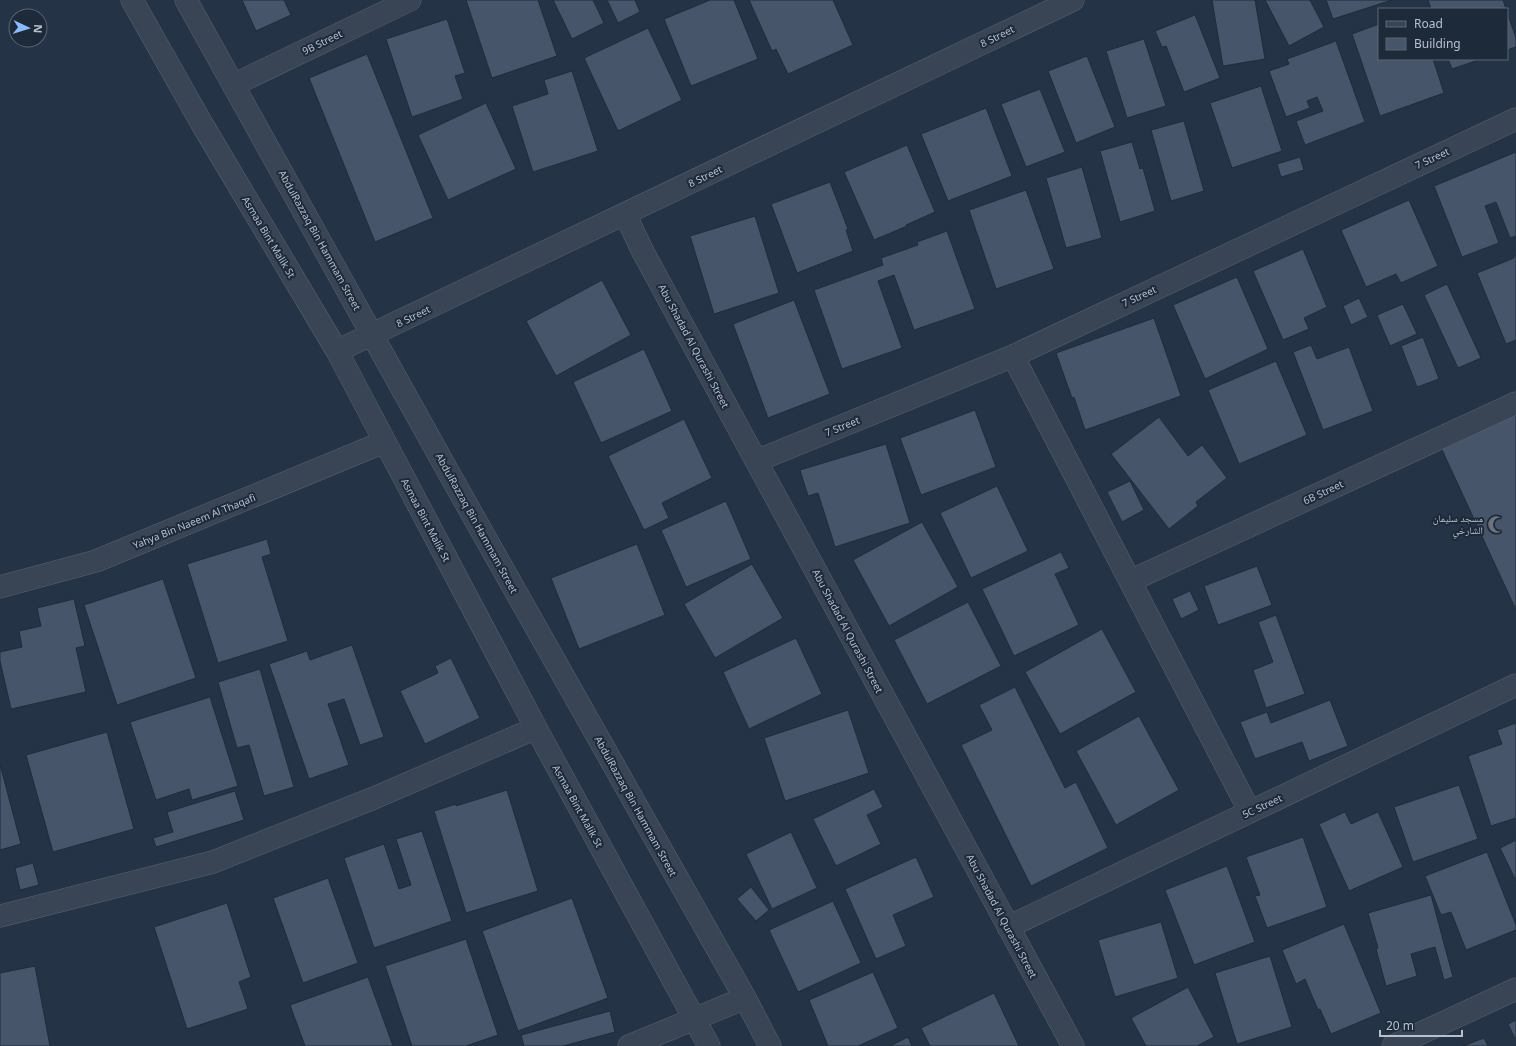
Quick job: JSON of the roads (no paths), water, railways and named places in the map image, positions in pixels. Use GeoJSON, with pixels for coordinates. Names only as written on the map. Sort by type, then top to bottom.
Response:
{"type":"FeatureCollection","features":[{"type":"Feature","properties":{"kind":"street","name":"Asmaa Bint Malik St"},"geometry":{"type":"LineString","coordinates":[[132,0],[202,124],[337,351],[536,728],[709,1046]]}},
{"type":"Feature","properties":{"kind":"street","name":"AbdulRazzaq Bin Hammam Street"},"geometry":{"type":"LineString","coordinates":[[186,0],[372,335],[745,998],[769,1046]]}},
{"type":"Feature","properties":{"kind":"street","name":"9B Street"},"geometry":{"type":"LineString","coordinates":[[234,85],[410,0]]}},
{"type":"Feature","properties":{"kind":"street","name":"8 Street"},"geometry":{"type":"LineString","coordinates":[[337,351],[1073,0]]}},
{"type":"Feature","properties":{"kind":"street","name":"7 Street"},"geometry":{"type":"LineString","coordinates":[[756,461],[1013,356],[1516,119]]}},
{"type":"Feature","properties":{"kind":"street","name":"Abu Shadad Al Qurashi Street"},"geometry":{"type":"LineString","coordinates":[[625,214],[642,250],[1073,1046]]}},
{"type":"Feature","properties":{"kind":"street"},"geometry":{"type":"LineString","coordinates":[[1013,356],[1250,812]]}},
{"type":"Feature","properties":{"kind":"street","name":"6B Street"},"geometry":{"type":"LineString","coordinates":[[1130,581],[1516,403]]}},
{"type":"Feature","properties":{"kind":"street","name":"Yahya Bin Naeem Al Thaqafi"},"geometry":{"type":"LineString","coordinates":[[0,587],[96,561],[384,442]]}},
{"type":"Feature","properties":{"kind":"street","name":"5C Street"},"geometry":{"type":"LineString","coordinates":[[1008,927],[1516,685]]}},
{"type":"Feature","properties":{"kind":"street"},"geometry":{"type":"LineString","coordinates":[[0,916],[213,862],[374,798],[536,728]]}},
{"type":"Feature","properties":{"kind":"street"},"geometry":{"type":"LineString","coordinates":[[1394,1046],[1516,988]]}},
{"type":"Feature","properties":{"kind":"street"},"geometry":{"type":"LineString","coordinates":[[629,1046],[745,998]]}},
{"type":"Feature","properties":{"kind":"place","name":"مسجد سليمان الشارخي"},"geometry":{"type":"Point","coordinates":[1496,524]}}]}
